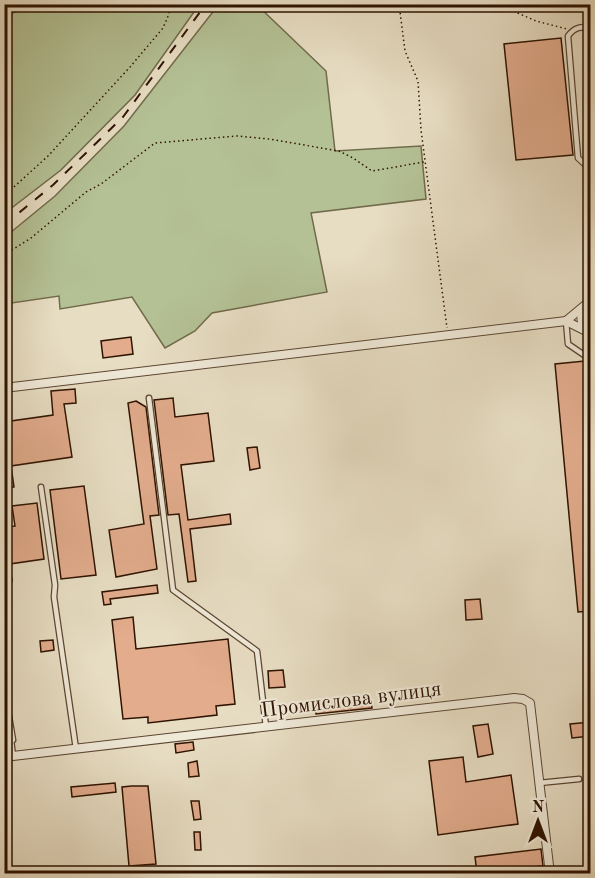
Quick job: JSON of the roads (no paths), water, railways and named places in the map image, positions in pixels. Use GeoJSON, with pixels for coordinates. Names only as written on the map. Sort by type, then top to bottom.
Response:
{"type":"FeatureCollection","features":[{"type":"Feature","properties":{"kind":"main road"},"geometry":{"type":"LineString","coordinates":[[4,7],[10,4]]}},
{"type":"Feature","properties":{"kind":"street"},"geometry":{"type":"LineString","coordinates":[[4,388],[566,321],[587,304]]}},
{"type":"Feature","properties":{"kind":"street"},"geometry":{"type":"LineString","coordinates":[[587,304],[581,319],[588,332]]}},
{"type":"Feature","properties":{"kind":"street"},"geometry":{"type":"LineString","coordinates":[[566,321],[588,332]]}},
{"type":"Feature","properties":{"kind":"street","name":"Промислова вулиця"},"geometry":{"type":"LineString","coordinates":[[9,757],[514,698],[524,699],[530,703],[550,873]]}},
{"type":"Feature","properties":{"kind":"lane"},"geometry":{"type":"LineString","coordinates":[[591,28],[579,27],[567,36],[578,158],[591,170]]}},
{"type":"Feature","properties":{"kind":"lane"},"geometry":{"type":"LineString","coordinates":[[566,321],[568,344],[591,359]]}},
{"type":"Feature","properties":{"kind":"lane"},"geometry":{"type":"LineString","coordinates":[[149,398],[173,590],[257,651],[266,727]]}},
{"type":"Feature","properties":{"kind":"lane"},"geometry":{"type":"LineString","coordinates":[[41,487],[76,749]]}},
{"type":"Feature","properties":{"kind":"lane"},"geometry":{"type":"LineString","coordinates":[[4,687],[13,740],[8,741],[9,757]]}},
{"type":"Feature","properties":{"kind":"lane"},"geometry":{"type":"LineString","coordinates":[[539,783],[579,779]]}},
{"type":"Feature","properties":{"kind":"railway"},"geometry":{"type":"LineString","coordinates":[[4,225],[53,185],[123,117],[206,4]]}}]}
